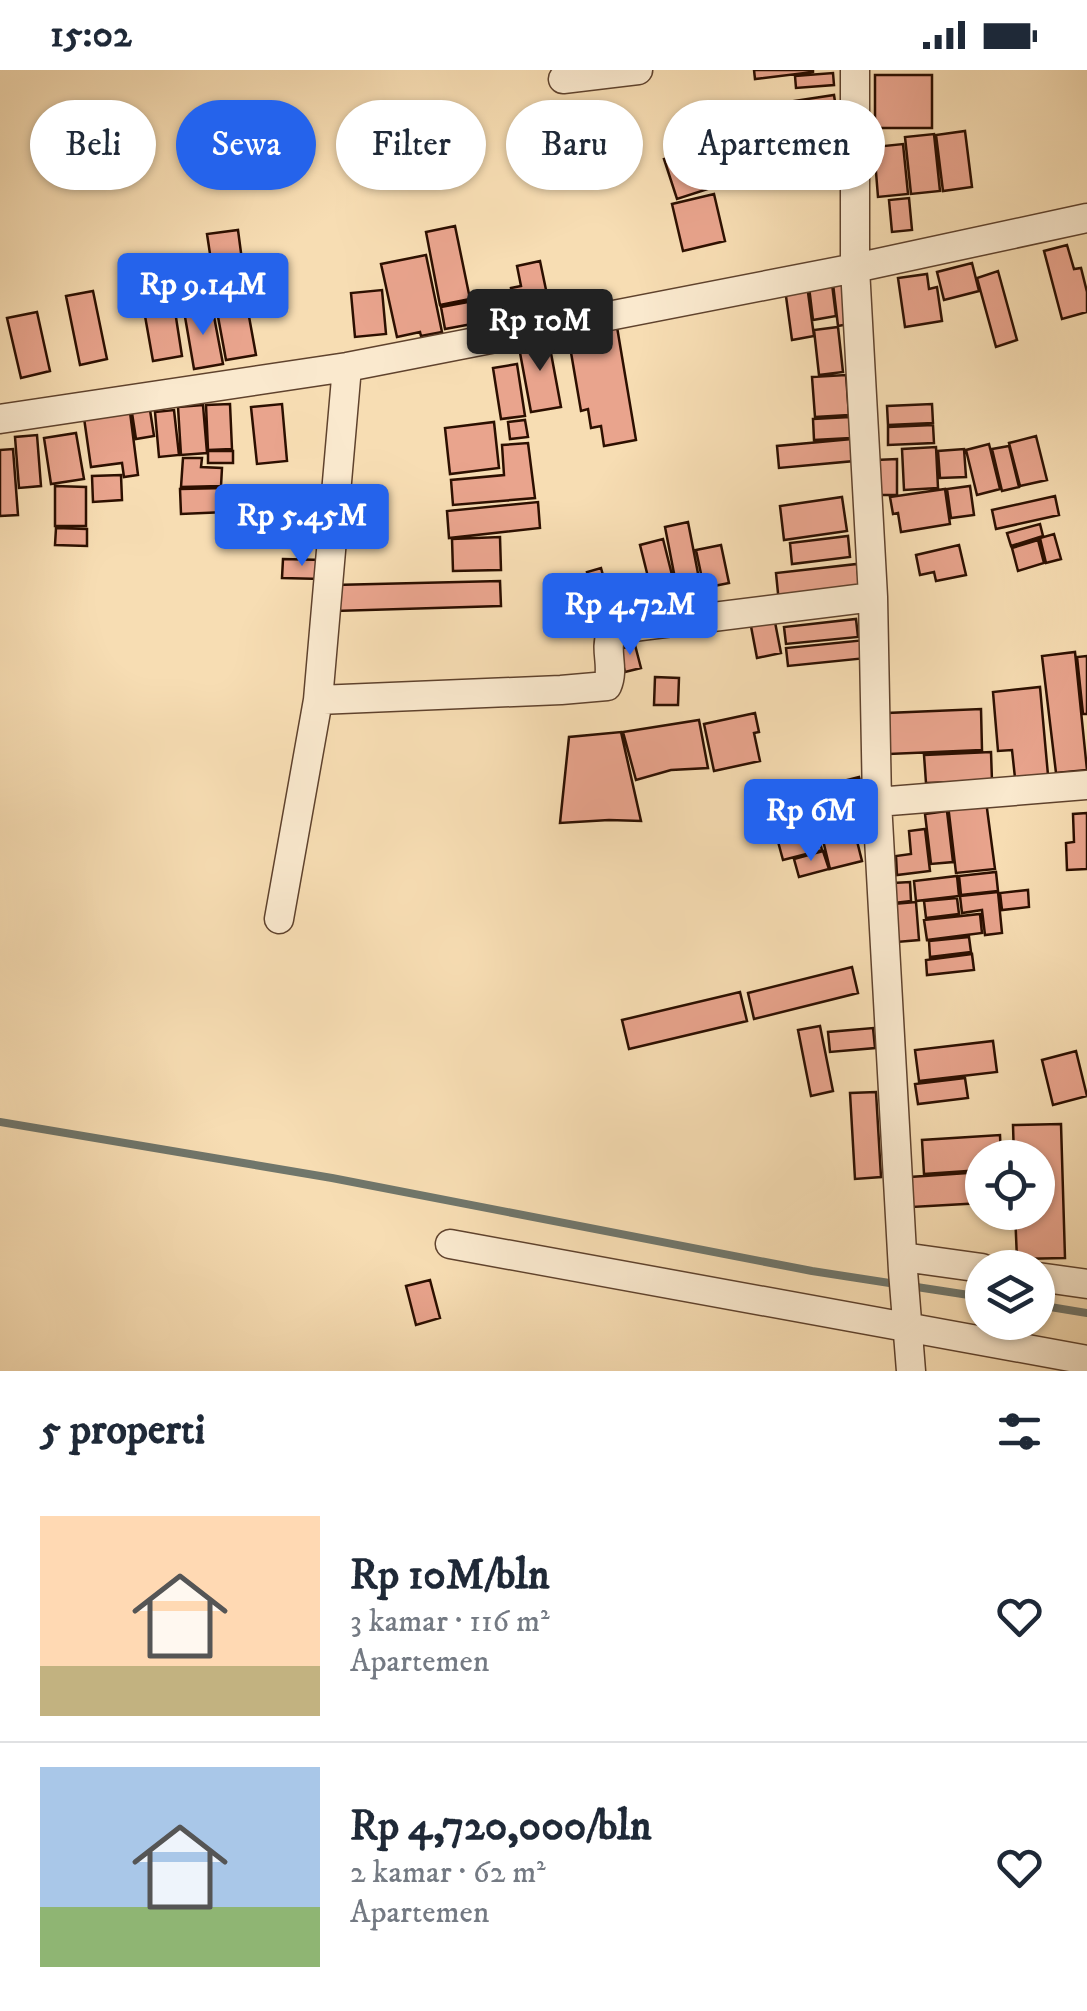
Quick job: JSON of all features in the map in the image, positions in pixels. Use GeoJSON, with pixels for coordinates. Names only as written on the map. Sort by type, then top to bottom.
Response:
{"type":"FeatureCollection","features":[{"type":"Feature","properties":{"kind":"street"},"geometry":{"type":"LineString","coordinates":[[562,79],[638,70]]}},
{"type":"Feature","properties":{"kind":"street"},"geometry":{"type":"LineString","coordinates":[[855,70],[855,268],[873,597],[877,802],[912,1371]]}},
{"type":"Feature","properties":{"kind":"street"},"geometry":{"type":"LineString","coordinates":[[0,418],[348,367],[855,268],[1087,218]]}},
{"type":"Feature","properties":{"kind":"street"},"geometry":{"type":"LineString","coordinates":[[278,919],[318,700],[348,367]]}},
{"type":"Feature","properties":{"kind":"street"},"geometry":{"type":"LineString","coordinates":[[318,700],[607,686],[611,672],[607,642],[617,630],[873,597]]}},
{"type":"Feature","properties":{"kind":"street"},"geometry":{"type":"LineString","coordinates":[[877,802],[1087,785]]}},
{"type":"Feature","properties":{"kind":"street"},"geometry":{"type":"LineString","coordinates":[[450,1244],[1087,1360]]}},
{"type":"Feature","properties":{"kind":"street"},"geometry":{"type":"LineString","coordinates":[[903,1264],[965,1267]]}},
{"type":"Feature","properties":{"kind":"street"},"geometry":{"type":"LineString","coordinates":[[1055,1279],[1087,1284]]}},
{"type":"Feature","properties":{"kind":"building"},"geometry":{"type":"Polygon","coordinates":[[[754,70],[813,70],[813,72],[755,79],[754,70]]]}},
{"type":"Feature","properties":{"kind":"building"},"geometry":{"type":"Polygon","coordinates":[[[833,73],[834,85],[796,88],[795,76],[833,73]]]}},
{"type":"Feature","properties":{"kind":"building"},"geometry":{"type":"Polygon","coordinates":[[[875,75],[932,75],[932,128],[885,128],[885,100],[875,100],[875,75]]]}},
{"type":"Feature","properties":{"kind":"building"},"geometry":{"type":"Polygon","coordinates":[[[834,95],[835,100],[801,100],[834,95]]]}},
{"type":"Feature","properties":{"kind":"building"},"geometry":{"type":"Polygon","coordinates":[[[965,131],[972,187],[943,191],[936,135],[965,131]]]}},
{"type":"Feature","properties":{"kind":"building"},"geometry":{"type":"Polygon","coordinates":[[[934,134],[940,191],[911,194],[905,137],[934,134]]]}},
{"type":"Feature","properties":{"kind":"building"},"geometry":{"type":"Polygon","coordinates":[[[903,144],[908,194],[878,197],[877,190],[885,190],[885,146],[903,144]]]}},
{"type":"Feature","properties":{"kind":"building"},"geometry":{"type":"Polygon","coordinates":[[[674,190],[705,190],[677,199],[674,190]]]}},
{"type":"Feature","properties":{"kind":"building"},"geometry":{"type":"Polygon","coordinates":[[[714,194],[725,241],[683,251],[672,204],[714,194]]]}},
{"type":"Feature","properties":{"kind":"building"},"geometry":{"type":"Polygon","coordinates":[[[909,198],[912,230],[892,232],[889,200],[909,198]]]}},
{"type":"Feature","properties":{"kind":"building"},"geometry":{"type":"Polygon","coordinates":[[[455,226],[470,299],[440,305],[426,232],[455,226]]]}},
{"type":"Feature","properties":{"kind":"building"},"geometry":{"type":"Polygon","coordinates":[[[238,230],[245,283],[215,287],[207,234],[238,230]]]}},
{"type":"Feature","properties":{"kind":"building"},"geometry":{"type":"Polygon","coordinates":[[[1067,245],[1074,269],[1081,268],[1087,312],[1062,319],[1044,251],[1067,245]]]}},
{"type":"Feature","properties":{"kind":"building"},"geometry":{"type":"Polygon","coordinates":[[[426,255],[442,332],[397,337],[381,264],[426,255]]]}},
{"type":"Feature","properties":{"kind":"building"},"geometry":{"type":"Polygon","coordinates":[[[540,261],[550,309],[516,316],[511,288],[521,286],[517,266],[540,261]]]}},
{"type":"Feature","properties":{"kind":"building"},"geometry":{"type":"Polygon","coordinates":[[[972,263],[979,291],[944,300],[937,272],[972,263]]]}},
{"type":"Feature","properties":{"kind":"building"},"geometry":{"type":"Polygon","coordinates":[[[998,271],[1017,340],[996,347],[977,278],[998,271]]]}},
{"type":"Feature","properties":{"kind":"building"},"geometry":{"type":"Polygon","coordinates":[[[927,274],[929,289],[937,287],[942,321],[905,327],[898,278],[927,274]]]}},
{"type":"Feature","properties":{"kind":"building"},"geometry":{"type":"Polygon","coordinates":[[[844,283],[849,324],[838,326],[833,284],[844,283]]]}},
{"type":"Feature","properties":{"kind":"building"},"geometry":{"type":"Polygon","coordinates":[[[832,284],[836,316],[813,320],[809,287],[832,284]]]}},
{"type":"Feature","properties":{"kind":"building"},"geometry":{"type":"Polygon","coordinates":[[[807,285],[814,336],[792,340],[785,289],[807,285]]]}},
{"type":"Feature","properties":{"kind":"building"},"geometry":{"type":"Polygon","coordinates":[[[244,289],[256,355],[226,360],[214,295],[244,289]]]}},
{"type":"Feature","properties":{"kind":"building"},"geometry":{"type":"Polygon","coordinates":[[[382,290],[386,334],[355,337],[351,293],[382,290]]]}},
{"type":"Feature","properties":{"kind":"building"},"geometry":{"type":"Polygon","coordinates":[[[93,291],[107,359],[80,365],[66,296],[93,291]]]}},
{"type":"Feature","properties":{"kind":"building"},"geometry":{"type":"Polygon","coordinates":[[[468,302],[472,324],[445,329],[441,307],[468,302]]]}},
{"type":"Feature","properties":{"kind":"building"},"geometry":{"type":"Polygon","coordinates":[[[212,306],[223,364],[194,369],[184,311],[212,306]]]}},
{"type":"Feature","properties":{"kind":"building"},"geometry":{"type":"Polygon","coordinates":[[[175,311],[182,356],[153,361],[145,316],[175,311]]]}},
{"type":"Feature","properties":{"kind":"building"},"geometry":{"type":"Polygon","coordinates":[[[37,312],[50,371],[21,378],[7,318],[37,312]]]}},
{"type":"Feature","properties":{"kind":"building"},"geometry":{"type":"Polygon","coordinates":[[[617,327],[636,440],[604,446],[601,426],[591,428],[588,409],[581,411],[568,335],[617,327]]]}},
{"type":"Feature","properties":{"kind":"building"},"geometry":{"type":"Polygon","coordinates":[[[838,327],[843,372],[819,375],[814,330],[838,327]]]}},
{"type":"Feature","properties":{"kind":"building"},"geometry":{"type":"Polygon","coordinates":[[[548,337],[561,407],[531,412],[518,342],[548,337]]]}},
{"type":"Feature","properties":{"kind":"building"},"geometry":{"type":"Polygon","coordinates":[[[517,364],[525,416],[501,419],[493,368],[517,364]]]}},
{"type":"Feature","properties":{"kind":"building"},"geometry":{"type":"Polygon","coordinates":[[[846,375],[849,415],[815,417],[812,377],[846,375]]]}},
{"type":"Feature","properties":{"kind":"building"},"geometry":{"type":"Polygon","coordinates":[[[230,404],[232,449],[208,450],[206,405],[230,404]]]}},
{"type":"Feature","properties":{"kind":"building"},"geometry":{"type":"Polygon","coordinates":[[[282,404],[287,461],[257,464],[251,407],[282,404]]]}},
{"type":"Feature","properties":{"kind":"building"},"geometry":{"type":"Polygon","coordinates":[[[932,404],[933,423],[888,425],[887,406],[932,404]]]}},
{"type":"Feature","properties":{"kind":"building"},"geometry":{"type":"Polygon","coordinates":[[[203,405],[207,453],[181,455],[178,407],[203,405]]]}},
{"type":"Feature","properties":{"kind":"building"},"geometry":{"type":"Polygon","coordinates":[[[150,410],[154,436],[136,439],[132,413],[150,410]]]}},
{"type":"Feature","properties":{"kind":"building"},"geometry":{"type":"Polygon","coordinates":[[[174,410],[179,455],[159,457],[155,412],[174,410]]]}},
{"type":"Feature","properties":{"kind":"building"},"geometry":{"type":"Polygon","coordinates":[[[130,412],[138,475],[124,477],[122,463],[91,467],[84,418],[130,412]]]}},
{"type":"Feature","properties":{"kind":"building"},"geometry":{"type":"Polygon","coordinates":[[[850,417],[851,438],[814,440],[813,419],[850,417]]]}},
{"type":"Feature","properties":{"kind":"building"},"geometry":{"type":"Polygon","coordinates":[[[525,420],[528,437],[510,439],[508,422],[525,420]]]}},
{"type":"Feature","properties":{"kind":"building"},"geometry":{"type":"Polygon","coordinates":[[[494,422],[499,468],[450,474],[445,428],[494,422]]]}},
{"type":"Feature","properties":{"kind":"building"},"geometry":{"type":"Polygon","coordinates":[[[933,425],[934,443],[888,445],[888,427],[933,425]]]}},
{"type":"Feature","properties":{"kind":"building"},"geometry":{"type":"Polygon","coordinates":[[[76,433],[84,479],[51,484],[44,438],[76,433]]]}},
{"type":"Feature","properties":{"kind":"building"},"geometry":{"type":"Polygon","coordinates":[[[37,435],[41,486],[19,488],[15,437],[37,435]]]}},
{"type":"Feature","properties":{"kind":"building"},"geometry":{"type":"Polygon","coordinates":[[[1036,436],[1047,480],[1020,486],[1009,443],[1036,436]]]}},
{"type":"Feature","properties":{"kind":"building"},"geometry":{"type":"Polygon","coordinates":[[[852,439],[854,461],[779,468],[777,446],[852,439]]]}},
{"type":"Feature","properties":{"kind":"building"},"geometry":{"type":"Polygon","coordinates":[[[528,443],[535,498],[453,505],[451,480],[504,475],[502,445],[528,443]]]}},
{"type":"Feature","properties":{"kind":"building"},"geometry":{"type":"Polygon","coordinates":[[[989,444],[1000,489],[977,495],[966,450],[989,444]]]}},
{"type":"Feature","properties":{"kind":"building"},"geometry":{"type":"Polygon","coordinates":[[[1009,446],[1019,487],[1002,491],[992,449],[1009,446]]]}},
{"type":"Feature","properties":{"kind":"building"},"geometry":{"type":"Polygon","coordinates":[[[936,447],[938,488],[904,490],[902,449],[936,447]]]}},
{"type":"Feature","properties":{"kind":"building"},"geometry":{"type":"Polygon","coordinates":[[[13,449],[18,515],[0,516],[0,450],[13,449]]]}},
{"type":"Feature","properties":{"kind":"building"},"geometry":{"type":"Polygon","coordinates":[[[964,449],[966,477],[940,478],[938,451],[964,449]]]}},
{"type":"Feature","properties":{"kind":"building"},"geometry":{"type":"Polygon","coordinates":[[[208,451],[233,451],[233,463],[208,463],[208,451]]]}},
{"type":"Feature","properties":{"kind":"building"},"geometry":{"type":"Polygon","coordinates":[[[183,458],[202,458],[201,467],[222,468],[221,486],[181,487],[183,458]]]}},
{"type":"Feature","properties":{"kind":"building"},"geometry":{"type":"Polygon","coordinates":[[[897,459],[897,495],[876,495],[876,460],[897,459]]]}},
{"type":"Feature","properties":{"kind":"building"},"geometry":{"type":"Polygon","coordinates":[[[121,475],[122,500],[93,502],[92,476],[121,475]]]}},
{"type":"Feature","properties":{"kind":"building"},"geometry":{"type":"Polygon","coordinates":[[[55,486],[86,487],[86,526],[55,526],[55,486]]]}},
{"type":"Feature","properties":{"kind":"building"},"geometry":{"type":"Polygon","coordinates":[[[970,486],[974,515],[951,518],[947,489],[970,486]]]}},
{"type":"Feature","properties":{"kind":"building"},"geometry":{"type":"Polygon","coordinates":[[[225,488],[226,512],[181,514],[180,489],[225,488]]]}},
{"type":"Feature","properties":{"kind":"building"},"geometry":{"type":"Polygon","coordinates":[[[945,489],[950,524],[901,532],[890,497],[945,489]]]}},
{"type":"Feature","properties":{"kind":"building"},"geometry":{"type":"Polygon","coordinates":[[[1055,496],[1059,515],[996,529],[992,510],[1055,496]]]}},
{"type":"Feature","properties":{"kind":"building"},"geometry":{"type":"Polygon","coordinates":[[[842,497],[847,531],[784,540],[780,506],[842,497]]]}},
{"type":"Feature","properties":{"kind":"building"},"geometry":{"type":"Polygon","coordinates":[[[538,502],[540,528],[449,538],[447,511],[538,502]]]}},
{"type":"Feature","properties":{"kind":"building"},"geometry":{"type":"Polygon","coordinates":[[[688,522],[702,594],[679,599],[665,527],[688,522]]]}},
{"type":"Feature","properties":{"kind":"building"},"geometry":{"type":"Polygon","coordinates":[[[1040,524],[1043,536],[1011,546],[1007,533],[1040,524]]]}},
{"type":"Feature","properties":{"kind":"building"},"geometry":{"type":"Polygon","coordinates":[[[56,528],[87,529],[87,546],[55,545],[56,528]]]}},
{"type":"Feature","properties":{"kind":"building"},"geometry":{"type":"Polygon","coordinates":[[[1054,534],[1061,559],[1046,563],[1040,538],[1054,534]]]}},
{"type":"Feature","properties":{"kind":"building"},"geometry":{"type":"Polygon","coordinates":[[[848,536],[850,557],[792,564],[790,543],[848,536]]]}},
{"type":"Feature","properties":{"kind":"building"},"geometry":{"type":"Polygon","coordinates":[[[500,537],[501,570],[453,571],[452,539],[500,537]]]}},
{"type":"Feature","properties":{"kind":"building"},"geometry":{"type":"Polygon","coordinates":[[[663,539],[680,607],[657,613],[640,545],[663,539]]]}},
{"type":"Feature","properties":{"kind":"building"},"geometry":{"type":"Polygon","coordinates":[[[1038,540],[1044,563],[1018,571],[1012,548],[1038,540]]]}},
{"type":"Feature","properties":{"kind":"building"},"geometry":{"type":"Polygon","coordinates":[[[721,545],[729,583],[704,588],[696,550],[721,545]]]}},
{"type":"Feature","properties":{"kind":"building"},"geometry":{"type":"Polygon","coordinates":[[[959,545],[966,575],[936,581],[934,572],[920,575],[916,555],[959,545]]]}},
{"type":"Feature","properties":{"kind":"building"},"geometry":{"type":"Polygon","coordinates":[[[283,559],[323,560],[322,579],[282,578],[283,559]]]}},
{"type":"Feature","properties":{"kind":"building"},"geometry":{"type":"Polygon","coordinates":[[[857,564],[860,594],[779,603],[776,573],[857,564]]]}},
{"type":"Feature","properties":{"kind":"building"},"geometry":{"type":"Polygon","coordinates":[[[601,568],[607,590],[593,594],[587,572],[601,568]]]}},
{"type":"Feature","properties":{"kind":"building"},"geometry":{"type":"Polygon","coordinates":[[[500,581],[501,606],[335,611],[334,585],[500,581]]]}},
{"type":"Feature","properties":{"kind":"building"},"geometry":{"type":"Polygon","coordinates":[[[634,589],[641,623],[600,631],[593,597],[634,589]]]}},
{"type":"Feature","properties":{"kind":"building"},"geometry":{"type":"Polygon","coordinates":[[[774,617],[781,653],[757,658],[750,621],[774,617]]]}},
{"type":"Feature","properties":{"kind":"building"},"geometry":{"type":"Polygon","coordinates":[[[856,619],[858,637],[786,644],[784,627],[856,619]]]}},
{"type":"Feature","properties":{"kind":"building"},"geometry":{"type":"Polygon","coordinates":[[[865,640],[867,658],[788,666],[786,648],[865,640]]]}},
{"type":"Feature","properties":{"kind":"building"},"geometry":{"type":"Polygon","coordinates":[[[635,645],[641,668],[625,672],[619,649],[635,645]]]}},
{"type":"Feature","properties":{"kind":"building"},"geometry":{"type":"Polygon","coordinates":[[[1075,652],[1087,770],[1056,773],[1042,656],[1075,652]]]}},
{"type":"Feature","properties":{"kind":"building"},"geometry":{"type":"Polygon","coordinates":[[[1087,656],[1087,714],[1083,714],[1077,657],[1087,656]]]}},
{"type":"Feature","properties":{"kind":"building"},"geometry":{"type":"Polygon","coordinates":[[[655,677],[679,678],[678,705],[654,705],[655,677]]]}},
{"type":"Feature","properties":{"kind":"building"},"geometry":{"type":"Polygon","coordinates":[[[1040,687],[1048,775],[1015,778],[1012,750],[998,751],[993,692],[1040,687]]]}},
{"type":"Feature","properties":{"kind":"building"},"geometry":{"type":"Polygon","coordinates":[[[981,709],[982,750],[889,754],[887,713],[981,709]]]}},
{"type":"Feature","properties":{"kind":"building"},"geometry":{"type":"Polygon","coordinates":[[[755,713],[759,732],[754,733],[760,761],[714,771],[704,724],[755,713]]]}},
{"type":"Feature","properties":{"kind":"building"},"geometry":{"type":"Polygon","coordinates":[[[699,720],[708,768],[671,770],[636,780],[623,732],[699,720]]]}},
{"type":"Feature","properties":{"kind":"building"},"geometry":{"type":"Polygon","coordinates":[[[621,732],[641,821],[560,823],[569,737],[621,732]]]}},
{"type":"Feature","properties":{"kind":"building"},"geometry":{"type":"Polygon","coordinates":[[[991,752],[992,781],[926,783],[924,755],[991,752]]]}},
{"type":"Feature","properties":{"kind":"building"},"geometry":{"type":"Polygon","coordinates":[[[859,777],[867,806],[823,817],[816,788],[859,777]]]}},
{"type":"Feature","properties":{"kind":"building"},"geometry":{"type":"Polygon","coordinates":[[[986,801],[995,869],[956,873],[948,805],[986,801]]]}},
{"type":"Feature","properties":{"kind":"building"},"geometry":{"type":"Polygon","coordinates":[[[947,811],[953,862],[931,864],[925,814],[947,811]]]}},
{"type":"Feature","properties":{"kind":"building"},"geometry":{"type":"Polygon","coordinates":[[[1087,813],[1087,869],[1067,870],[1066,843],[1074,842],[1073,814],[1087,813]]]}},
{"type":"Feature","properties":{"kind":"building"},"geometry":{"type":"Polygon","coordinates":[[[861,817],[866,834],[856,837],[862,861],[830,869],[820,828],[861,817]]]}},
{"type":"Feature","properties":{"kind":"building"},"geometry":{"type":"Polygon","coordinates":[[[816,828],[822,850],[783,860],[777,838],[816,828]]]}},
{"type":"Feature","properties":{"kind":"building"},"geometry":{"type":"Polygon","coordinates":[[[925,829],[930,871],[897,875],[896,856],[911,854],[909,831],[925,829]]]}},
{"type":"Feature","properties":{"kind":"building"},"geometry":{"type":"Polygon","coordinates":[[[823,851],[829,869],[799,877],[794,859],[823,851]]]}},
{"type":"Feature","properties":{"kind":"building"},"geometry":{"type":"Polygon","coordinates":[[[996,872],[998,891],[961,895],[959,876],[996,872]]]}},
{"type":"Feature","properties":{"kind":"building"},"geometry":{"type":"Polygon","coordinates":[[[957,876],[959,896],[916,901],[914,881],[957,876]]]}},
{"type":"Feature","properties":{"kind":"building"},"geometry":{"type":"Polygon","coordinates":[[[910,882],[911,901],[894,903],[893,883],[910,882]]]}},
{"type":"Feature","properties":{"kind":"building"},"geometry":{"type":"Polygon","coordinates":[[[1028,890],[1029,907],[1002,910],[1000,893],[1028,890]]]}},
{"type":"Feature","properties":{"kind":"building"},"geometry":{"type":"Polygon","coordinates":[[[998,892],[1002,933],[985,935],[982,910],[962,913],[960,896],[998,892]]]}},
{"type":"Feature","properties":{"kind":"building"},"geometry":{"type":"Polygon","coordinates":[[[957,898],[959,914],[926,918],[924,901],[957,898]]]}},
{"type":"Feature","properties":{"kind":"building"},"geometry":{"type":"Polygon","coordinates":[[[916,902],[919,940],[897,942],[893,904],[916,902]]]}},
{"type":"Feature","properties":{"kind":"building"},"geometry":{"type":"Polygon","coordinates":[[[980,914],[982,933],[927,940],[924,920],[980,914]]]}},
{"type":"Feature","properties":{"kind":"building"},"geometry":{"type":"Polygon","coordinates":[[[969,937],[971,952],[930,957],[929,941],[969,937]]]}},
{"type":"Feature","properties":{"kind":"building"},"geometry":{"type":"Polygon","coordinates":[[[972,954],[974,970],[927,975],[926,960],[972,954]]]}},
{"type":"Feature","properties":{"kind":"building"},"geometry":{"type":"Polygon","coordinates":[[[852,967],[858,993],[754,1019],[748,993],[852,967]]]}},
{"type":"Feature","properties":{"kind":"building"},"geometry":{"type":"Polygon","coordinates":[[[740,992],[747,1021],[629,1049],[622,1020],[740,992]]]}},
{"type":"Feature","properties":{"kind":"building"},"geometry":{"type":"Polygon","coordinates":[[[820,1026],[833,1091],[811,1096],[798,1030],[820,1026]]]}},
{"type":"Feature","properties":{"kind":"building"},"geometry":{"type":"Polygon","coordinates":[[[873,1028],[875,1048],[830,1052],[828,1032],[873,1028]]]}},
{"type":"Feature","properties":{"kind":"building"},"geometry":{"type":"Polygon","coordinates":[[[993,1041],[997,1072],[919,1081],[915,1050],[993,1041]]]}},
{"type":"Feature","properties":{"kind":"building"},"geometry":{"type":"Polygon","coordinates":[[[1076,1051],[1087,1096],[1053,1105],[1042,1060],[1076,1051]]]}},
{"type":"Feature","properties":{"kind":"building"},"geometry":{"type":"Polygon","coordinates":[[[965,1078],[968,1098],[918,1104],[915,1084],[965,1078]]]}},
{"type":"Feature","properties":{"kind":"building"},"geometry":{"type":"Polygon","coordinates":[[[876,1092],[881,1177],[855,1179],[850,1093],[876,1092]]]}},
{"type":"Feature","properties":{"kind":"building"},"geometry":{"type":"Polygon","coordinates":[[[1061,1124],[1065,1258],[1055,1258],[1055,1250],[1017,1250],[1016,1230],[1055,1230],[1055,1140],[1013,1140],[1013,1125],[1061,1124]]]}},
{"type":"Feature","properties":{"kind":"building"},"geometry":{"type":"Polygon","coordinates":[[[1000,1135],[1000,1140],[965,1140],[965,1171],[924,1174],[922,1140],[1000,1135]]]}},
{"type":"Feature","properties":{"kind":"building"},"geometry":{"type":"Polygon","coordinates":[[[965,1173],[965,1204],[912,1207],[910,1177],[965,1173]]]}},
{"type":"Feature","properties":{"kind":"building"},"geometry":{"type":"Polygon","coordinates":[[[430,1280],[440,1318],[416,1325],[406,1286],[430,1280]]]}},
{"type":"Feature","properties":{"kind":"waterway"},"geometry":{"type":"LineString","coordinates":[[0,1122],[332,1178],[896,1284]]}},
{"type":"Feature","properties":{"kind":"waterway"},"geometry":{"type":"LineString","coordinates":[[910,1286],[965,1294]]}},
{"type":"Feature","properties":{"kind":"waterway"},"geometry":{"type":"LineString","coordinates":[[1055,1308],[1087,1313]]}}]}
